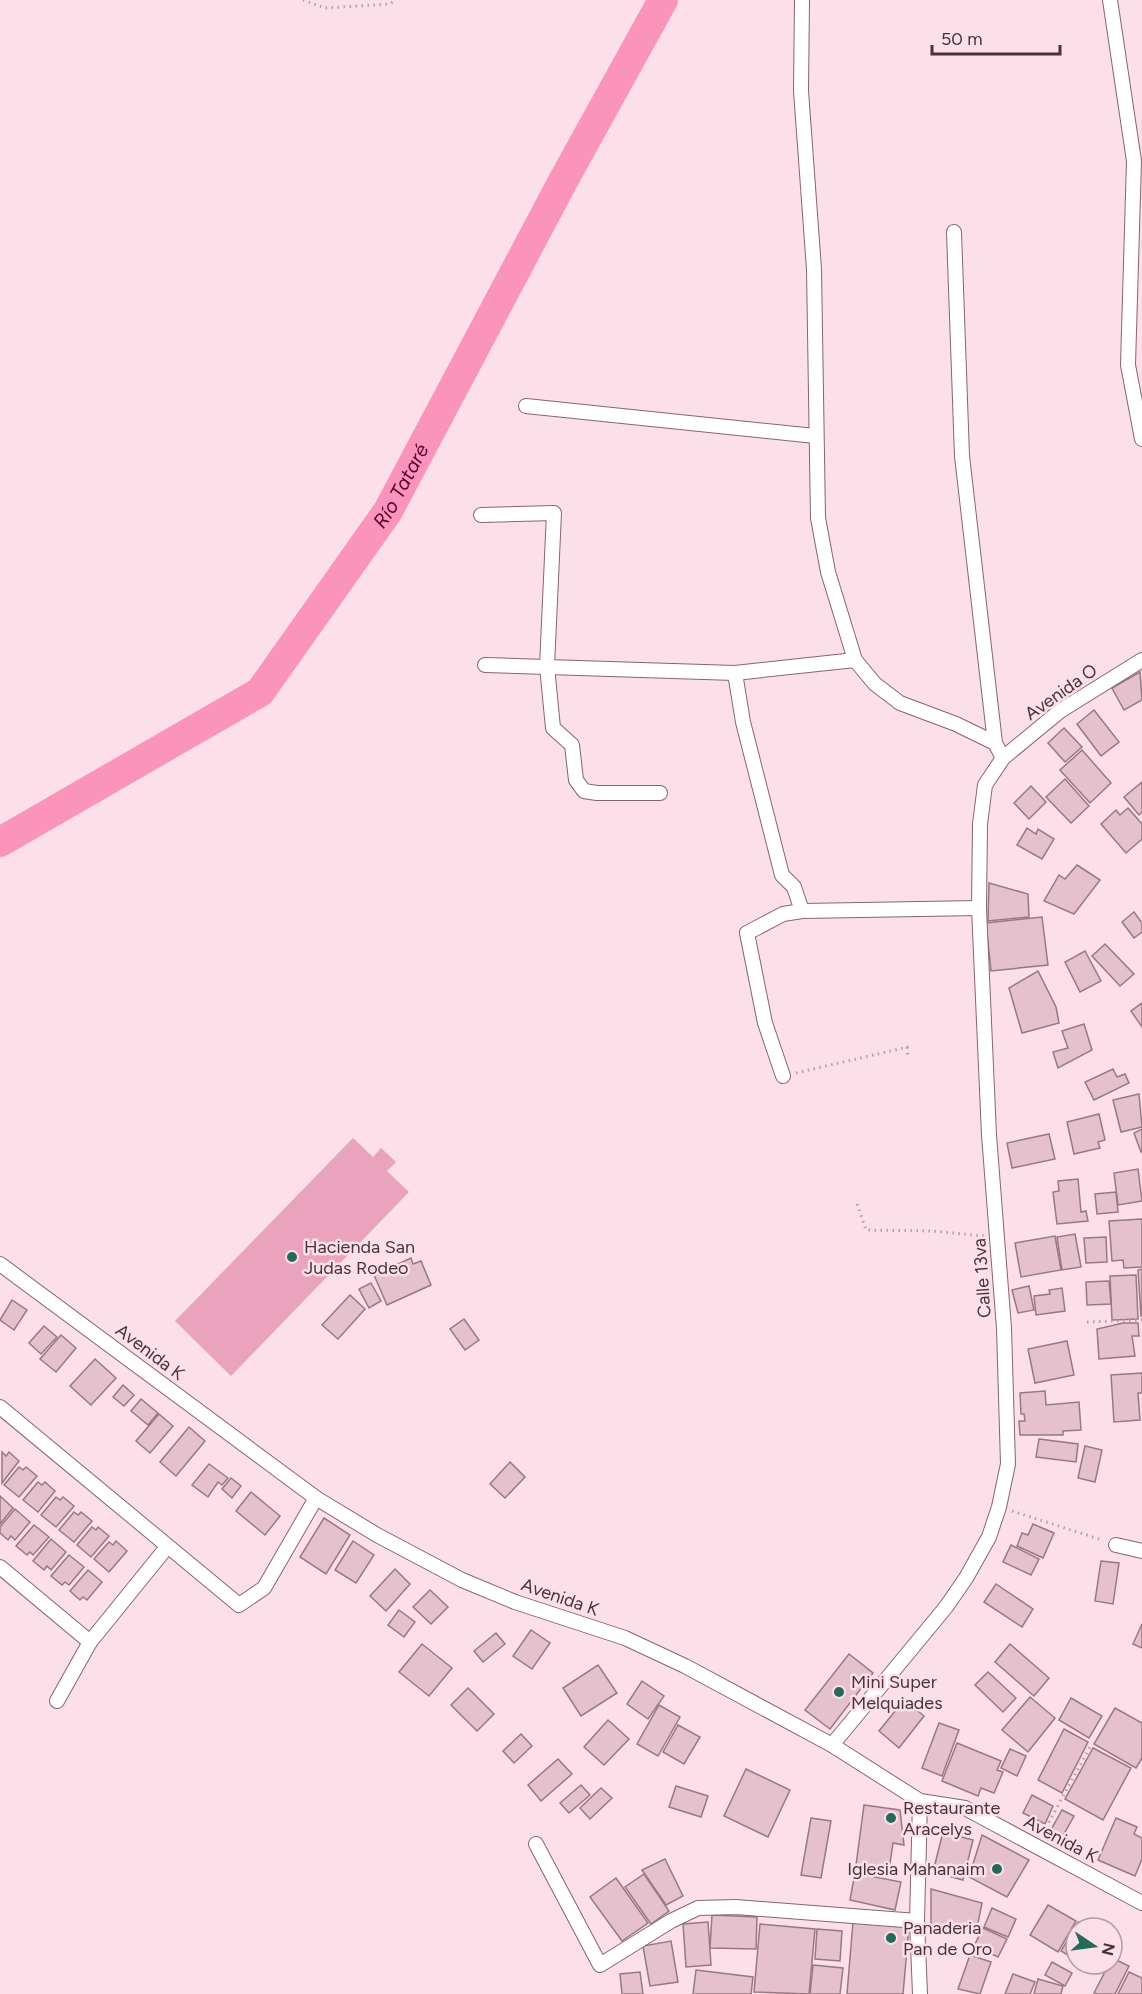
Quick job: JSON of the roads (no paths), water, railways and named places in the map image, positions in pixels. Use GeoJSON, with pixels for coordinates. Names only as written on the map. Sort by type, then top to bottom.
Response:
{"type":"FeatureCollection","features":[{"type":"Feature","properties":{"kind":"street"},"geometry":{"type":"LineString","coordinates":[[802,0],[801,91],[814,269],[818,518],[828,572],[855,660],[875,684],[900,703],[956,724],[995,744]]}},
{"type":"Feature","properties":{"kind":"street"},"geometry":{"type":"LineString","coordinates":[[1110,0],[1134,161],[1128,365],[1142,439]]}},
{"type":"Feature","properties":{"kind":"street"},"geometry":{"type":"LineString","coordinates":[[954,232],[962,456],[995,744],[1003,758]]}},
{"type":"Feature","properties":{"kind":"street"},"geometry":{"type":"LineString","coordinates":[[526,406],[815,436]]}},
{"type":"Feature","properties":{"kind":"street"},"geometry":{"type":"LineString","coordinates":[[481,515],[554,513],[547,666],[553,728],[572,745],[576,780],[584,791],[597,794],[660,793]]}},
{"type":"Feature","properties":{"kind":"street"},"geometry":{"type":"LineString","coordinates":[[485,665],[735,673],[855,660]]}},
{"type":"Feature","properties":{"kind":"street","name":"Avenida O"},"geometry":{"type":"LineString","coordinates":[[1003,758],[1060,711],[1142,660]]}},
{"type":"Feature","properties":{"kind":"street"},"geometry":{"type":"LineString","coordinates":[[735,673],[743,722],[782,875],[794,886],[802,911]]}},
{"type":"Feature","properties":{"kind":"street","name":"Calle 13va"},"geometry":{"type":"LineString","coordinates":[[831,1745],[946,1607],[966,1578],[989,1537],[999,1507],[1008,1464],[1004,1328],[988,1113],[979,909],[980,824],[985,785],[1003,758]]}},
{"type":"Feature","properties":{"kind":"street"},"geometry":{"type":"LineString","coordinates":[[783,1076],[765,1023],[747,933],[783,914],[802,911],[979,909]]}},
{"type":"Feature","properties":{"kind":"street","name":"Avenida K"},"geometry":{"type":"LineString","coordinates":[[0,1264],[316,1498],[377,1535],[462,1580],[515,1602],[625,1638],[686,1666],[831,1745],[920,1801],[965,1808],[1142,1903]]}},
{"type":"Feature","properties":{"kind":"street"},"geometry":{"type":"LineString","coordinates":[[0,1407],[239,1605],[264,1588],[316,1498]]}},
{"type":"Feature","properties":{"kind":"street"},"geometry":{"type":"LineString","coordinates":[[1116,1545],[1142,1551]]}},
{"type":"Feature","properties":{"kind":"street"},"geometry":{"type":"LineString","coordinates":[[57,1701],[90,1642],[167,1546]]}},
{"type":"Feature","properties":{"kind":"street"},"geometry":{"type":"LineString","coordinates":[[0,1567],[90,1642]]}},
{"type":"Feature","properties":{"kind":"street"},"geometry":{"type":"LineString","coordinates":[[920,1801],[917,1921],[920,1994]]}},
{"type":"Feature","properties":{"kind":"street"},"geometry":{"type":"LineString","coordinates":[[536,1844],[600,1965],[671,1921],[698,1908],[736,1907],[917,1921]]}},
{"type":"Feature","properties":{"kind":"waterway","name":"Río Tataré"},"geometry":{"type":"LineString","coordinates":[[0,842],[260,692],[388,511],[563,181],[663,0]]}},
{"type":"Feature","properties":{"kind":"place","name":"Hacienda San Judas Rodeo"},"geometry":{"type":"Point","coordinates":[292,1257]}},
{"type":"Feature","properties":{"kind":"place","name":"Mini Super Melquiades"},"geometry":{"type":"Point","coordinates":[839,1692]}},
{"type":"Feature","properties":{"kind":"place","name":"Restaurante Aracelys"},"geometry":{"type":"Point","coordinates":[891,1818]}},
{"type":"Feature","properties":{"kind":"place","name":"Iglesia Mahanaim"},"geometry":{"type":"Point","coordinates":[997,1869]}},
{"type":"Feature","properties":{"kind":"place","name":"Panaderia Pan de Oro"},"geometry":{"type":"Point","coordinates":[891,1938]}}]}
